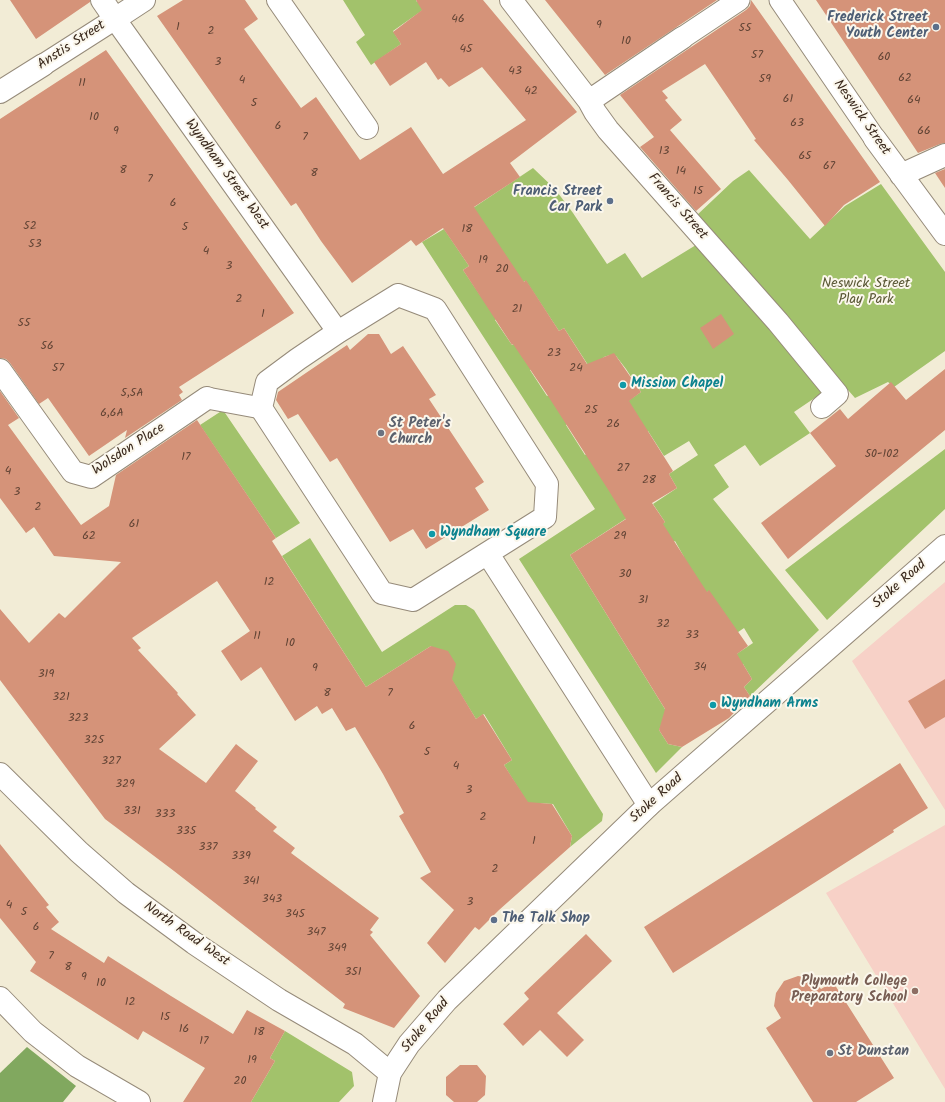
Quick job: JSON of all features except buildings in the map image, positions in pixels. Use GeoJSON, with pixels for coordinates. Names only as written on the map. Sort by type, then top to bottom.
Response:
{"type":"FeatureCollection","features":[{"type":"Feature","properties":{"kind":"street"},"geometry":{"type":"LineString","coordinates":[[102,0],[115,19]]}},
{"type":"Feature","properties":{"kind":"street","name":"Anstis Street"},"geometry":{"type":"LineString","coordinates":[[0,92],[144,0]]}},
{"type":"Feature","properties":{"kind":"street"},"geometry":{"type":"LineString","coordinates":[[278,0],[367,128]]}},
{"type":"Feature","properties":{"kind":"street","name":"Francis Street"},"geometry":{"type":"LineString","coordinates":[[511,0],[589,101],[608,130],[778,322],[837,394],[822,407]]}},
{"type":"Feature","properties":{"kind":"street"},"geometry":{"type":"LineString","coordinates":[[589,101],[739,0]]}},
{"type":"Feature","properties":{"kind":"street","name":"Neswick Street"},"geometry":{"type":"LineString","coordinates":[[780,0],[875,139],[945,234]]}},
{"type":"Feature","properties":{"kind":"street","name":"Wyndham Street West"},"geometry":{"type":"LineString","coordinates":[[115,19],[338,332]]}},
{"type":"Feature","properties":{"kind":"street"},"geometry":{"type":"LineString","coordinates":[[902,175],[945,155]]}},
{"type":"Feature","properties":{"kind":"street"},"geometry":{"type":"LineString","coordinates":[[398,296],[435,310],[547,484],[545,517],[413,600],[382,593],[261,408],[267,382],[338,332],[398,296]]}},
{"type":"Feature","properties":{"kind":"street","name":"Wolsdon Place"},"geometry":{"type":"LineString","coordinates":[[0,370],[73,472],[91,477],[207,398]]}},
{"type":"Feature","properties":{"kind":"street"},"geometry":{"type":"LineString","coordinates":[[207,398],[261,408]]}},
{"type":"Feature","properties":{"kind":"street","name":"Stoke Road"},"geometry":{"type":"LineString","coordinates":[[390,1073],[409,1044],[447,1000],[649,805],[945,546]]}},
{"type":"Feature","properties":{"kind":"street"},"geometry":{"type":"LineString","coordinates":[[488,554],[649,805]]}},
{"type":"Feature","properties":{"kind":"street","name":"North Road West"},"geometry":{"type":"LineString","coordinates":[[1,777],[79,852],[126,893],[194,943],[279,1000],[355,1044],[390,1073]]}},
{"type":"Feature","properties":{"kind":"street"},"geometry":{"type":"LineString","coordinates":[[0,998],[32,1032],[77,1066],[139,1102]]}},
{"type":"Feature","properties":{"kind":"street"},"geometry":{"type":"LineString","coordinates":[[384,1102],[390,1073]]}},
{"type":"Feature","properties":{"kind":"shaded area"},"geometry":{"type":"Polygon","coordinates":[[[945,582],[945,810],[852,661],[945,582]]]}},
{"type":"Feature","properties":{"kind":"shaded area","name":"Plymouth College Preparatory School"},"geometry":{"type":"Polygon","coordinates":[[[945,825],[945,1089],[826,893],[945,825]]]}},
{"type":"Feature","properties":{"kind":"green space"},"geometry":{"type":"Polygon","coordinates":[[[343,0],[416,0],[417,2],[420,0],[427,7],[393,31],[401,44],[371,65],[356,42],[365,35],[343,0]]]}},
{"type":"Feature","properties":{"kind":"green space"},"geometry":{"type":"Polygon","coordinates":[[[533,168],[555,189],[607,264],[625,253],[642,278],[696,245],[762,320],[822,393],[794,412],[810,433],[760,466],[745,445],[714,465],[729,487],[713,499],[819,630],[750,696],[744,687],[752,679],[743,664],[705,675],[753,643],[744,628],[696,661],[709,591],[669,616],[642,583],[684,557],[675,541],[631,569],[632,544],[665,522],[653,504],[677,488],[669,474],[698,455],[689,441],[664,456],[648,431],[636,438],[622,405],[641,392],[626,369],[616,356],[610,355],[604,357],[600,361],[599,382],[564,328],[559,331],[526,281],[523,282],[473,208],[533,168]]]}},
{"type":"Feature","properties":{"kind":"green space","name":"Neswick Street Play Park"},"geometry":{"type":"Polygon","coordinates":[[[749,170],[810,239],[845,206],[881,184],[945,272],[945,351],[894,387],[888,382],[855,398],[696,216],[733,181],[749,170]]]}},
{"type":"Feature","properties":{"kind":"green space"},"geometry":{"type":"Polygon","coordinates":[[[444,229],[469,266],[463,270],[480,295],[502,315],[495,320],[512,345],[519,341],[536,366],[530,370],[547,396],[553,393],[571,421],[566,425],[585,455],[590,451],[627,518],[570,555],[668,714],[659,730],[668,744],[682,747],[656,773],[519,559],[595,509],[422,242],[444,229]]]}},
{"type":"Feature","properties":{"kind":"green space"},"geometry":{"type":"Polygon","coordinates":[[[223,410],[300,523],[276,538],[200,425],[223,410]]]}},
{"type":"Feature","properties":{"kind":"green space"},"geometry":{"type":"Polygon","coordinates":[[[945,449],[945,509],[827,620],[785,570],[945,449]]]}},
{"type":"Feature","properties":{"kind":"green space"},"geometry":{"type":"Polygon","coordinates":[[[310,538],[382,652],[455,605],[466,605],[474,610],[603,814],[602,821],[570,847],[572,836],[553,804],[537,803],[530,807],[504,765],[512,760],[484,714],[476,719],[431,646],[366,687],[282,556],[310,538]]]}},
{"type":"Feature","properties":{"kind":"green space"},"geometry":{"type":"Polygon","coordinates":[[[285,1031],[352,1072],[354,1086],[339,1102],[251,1102],[275,1061],[270,1058],[285,1031]]]}},
{"type":"Feature","properties":{"kind":"green space"},"geometry":{"type":"Polygon","coordinates":[[[27,1047],[76,1086],[63,1102],[0,1102],[0,1073],[27,1047]]]}},
{"type":"Feature","properties":{"kind":"place","name":"Frederick Street Youth Center"},"geometry":{"type":"Point","coordinates":[936,27]}},
{"type":"Feature","properties":{"kind":"place","name":"Francis Street Car Park"},"geometry":{"type":"Point","coordinates":[610,201]}},
{"type":"Feature","properties":{"kind":"place","name":"Mission Chapel"},"geometry":{"type":"Point","coordinates":[623,385]}},
{"type":"Feature","properties":{"kind":"place","name":"St Peter's Church"},"geometry":{"type":"Point","coordinates":[381,433]}},
{"type":"Feature","properties":{"kind":"place","name":"Wyndham Square"},"geometry":{"type":"Point","coordinates":[432,534]}},
{"type":"Feature","properties":{"kind":"place","name":"Wyndham Arms"},"geometry":{"type":"Point","coordinates":[713,705]}},
{"type":"Feature","properties":{"kind":"place","name":"The Talk Shop"},"geometry":{"type":"Point","coordinates":[494,920]}},
{"type":"Feature","properties":{"kind":"place","name":"Plymouth College Preparatory School"},"geometry":{"type":"Point","coordinates":[915,991]}},
{"type":"Feature","properties":{"kind":"place","name":"St Dunstan"},"geometry":{"type":"Point","coordinates":[830,1053]}}]}
